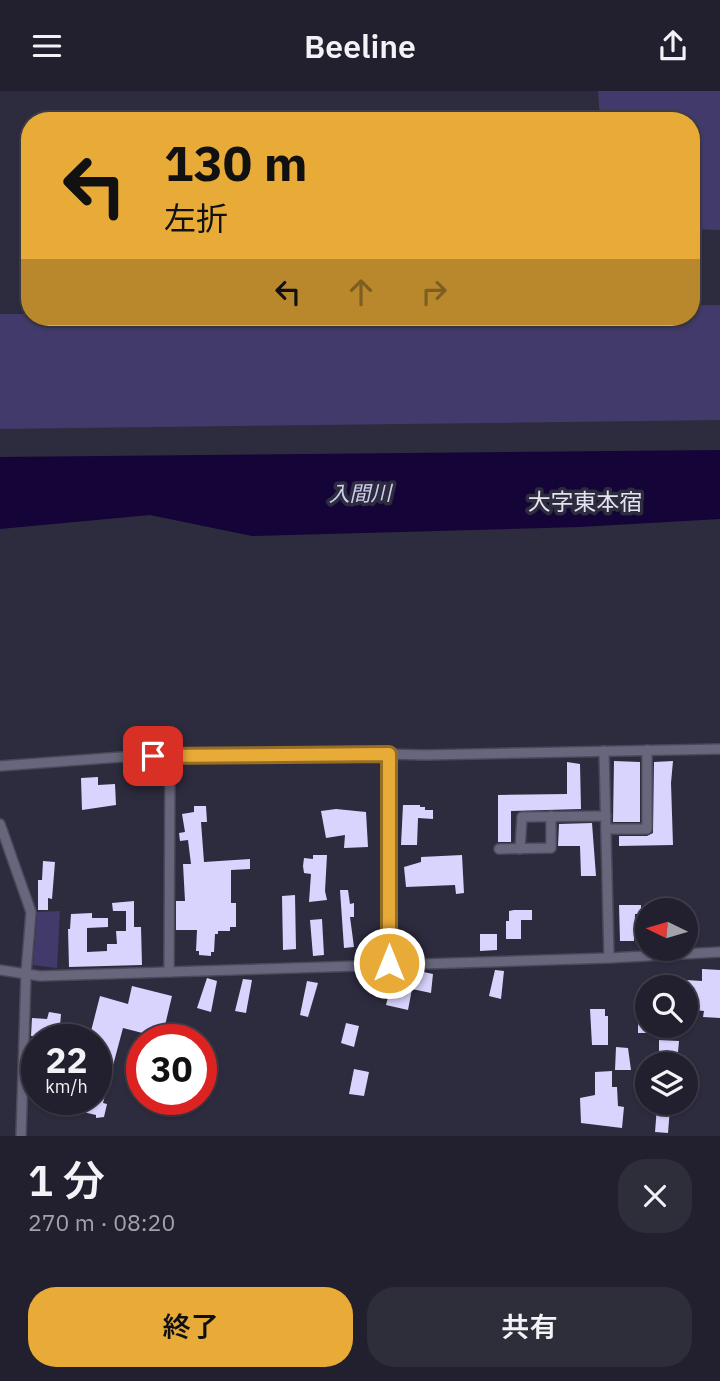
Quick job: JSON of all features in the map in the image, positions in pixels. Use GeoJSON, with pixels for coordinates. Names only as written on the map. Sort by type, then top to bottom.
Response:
{"type":"FeatureCollection","features":[{"type":"Feature","properties":{"kind":"street"},"geometry":{"type":"LineString","coordinates":[[0,766],[135,755],[170,757],[720,749]]}},
{"type":"Feature","properties":{"kind":"street"},"geometry":{"type":"LineString","coordinates":[[606,829],[647,829],[647,750]]}},
{"type":"Feature","properties":{"kind":"street"},"geometry":{"type":"LineString","coordinates":[[604,751],[609,958]]}},
{"type":"Feature","properties":{"kind":"street"},"geometry":{"type":"LineString","coordinates":[[389,754],[389,963]]}},
{"type":"Feature","properties":{"kind":"street"},"geometry":{"type":"LineString","coordinates":[[169,972],[170,757]]}},
{"type":"Feature","properties":{"kind":"street"},"geometry":{"type":"LineString","coordinates":[[520,849],[522,817],[606,815]]}},
{"type":"Feature","properties":{"kind":"street"},"geometry":{"type":"LineString","coordinates":[[499,849],[551,848],[551,816]]}},
{"type":"Feature","properties":{"kind":"street"},"geometry":{"type":"LineString","coordinates":[[0,824],[31,912],[26,974],[21,1136]]}},
{"type":"Feature","properties":{"kind":"street"},"geometry":{"type":"LineString","coordinates":[[0,970],[40,976],[609,958],[720,951]]}},
{"type":"Feature","properties":{"kind":"shaded area"},"geometry":{"type":"Polygon","coordinates":[[[598,91],[720,91],[720,230],[700,229],[700,112],[599,112],[598,91]]]}},
{"type":"Feature","properties":{"kind":"shaded area"},"geometry":{"type":"Polygon","coordinates":[[[700,305],[720,305],[720,420],[0,429],[0,314],[21,314],[21,326],[700,326],[700,305]]]}},
{"type":"Feature","properties":{"kind":"shaded area"},"geometry":{"type":"Polygon","coordinates":[[[60,911],[57,968],[33,965],[37,912],[60,911]]]}},
{"type":"Feature","properties":{"kind":"water","name":"入間川"},"geometry":{"type":"Polygon","coordinates":[[[720,450],[720,519],[580,527],[252,536],[150,515],[0,529],[0,457],[720,450]]]}},
{"type":"Feature","properties":{"kind":"building"},"geometry":{"type":"Polygon","coordinates":[[[614,761],[640,762],[640,822],[613,822],[614,761]]]}},
{"type":"Feature","properties":{"kind":"building"},"geometry":{"type":"Polygon","coordinates":[[[673,761],[673,845],[619,846],[619,836],[647,836],[653,833],[654,762],[673,761]]]}},
{"type":"Feature","properties":{"kind":"building"},"geometry":{"type":"Polygon","coordinates":[[[567,762],[580,764],[581,809],[511,811],[511,842],[498,842],[498,795],[567,794],[567,762]]]}},
{"type":"Feature","properties":{"kind":"building"},"geometry":{"type":"Polygon","coordinates":[[[98,777],[98,785],[115,784],[116,805],[82,810],[81,778],[98,777]]]}},
{"type":"Feature","properties":{"kind":"building"},"geometry":{"type":"Polygon","coordinates":[[[403,805],[420,805],[425,807],[425,810],[433,810],[433,819],[418,818],[417,845],[401,845],[403,805]]]}},
{"type":"Feature","properties":{"kind":"building"},"geometry":{"type":"Polygon","coordinates":[[[194,806],[206,806],[207,822],[201,822],[204,862],[250,859],[250,869],[231,870],[231,903],[236,903],[236,927],[215,934],[214,952],[211,952],[211,956],[199,955],[199,951],[196,951],[197,930],[176,930],[176,901],[185,901],[183,864],[191,864],[188,840],[180,841],[179,833],[185,832],[182,814],[194,812],[194,806]]]}},
{"type":"Feature","properties":{"kind":"building"},"geometry":{"type":"Polygon","coordinates":[[[336,809],[366,812],[368,847],[344,848],[345,835],[326,838],[321,811],[336,809]]]}},
{"type":"Feature","properties":{"kind":"building"},"geometry":{"type":"Polygon","coordinates":[[[592,823],[596,876],[581,876],[580,846],[558,846],[559,824],[592,823]]]}},
{"type":"Feature","properties":{"kind":"building"},"geometry":{"type":"Polygon","coordinates":[[[313,855],[327,855],[327,900],[309,902],[311,874],[304,873],[303,866],[304,858],[313,859],[313,855]]]}},
{"type":"Feature","properties":{"kind":"building"},"geometry":{"type":"Polygon","coordinates":[[[462,855],[464,893],[456,894],[455,885],[406,887],[404,867],[421,862],[421,857],[462,855]]]}},
{"type":"Feature","properties":{"kind":"building"},"geometry":{"type":"Polygon","coordinates":[[[43,861],[55,862],[52,899],[48,898],[48,910],[38,910],[38,880],[42,880],[43,861]]]}},
{"type":"Feature","properties":{"kind":"building"},"geometry":{"type":"Polygon","coordinates":[[[340,890],[348,890],[350,904],[354,903],[354,917],[350,917],[354,947],[344,948],[340,890]]]}},
{"type":"Feature","properties":{"kind":"building"},"geometry":{"type":"Polygon","coordinates":[[[295,895],[296,949],[283,950],[282,896],[295,895]]]}},
{"type":"Feature","properties":{"kind":"building"},"geometry":{"type":"Polygon","coordinates":[[[134,901],[134,927],[141,927],[142,965],[69,967],[68,929],[71,914],[92,913],[92,918],[108,918],[108,927],[87,928],[87,952],[107,951],[107,944],[117,944],[116,931],[126,931],[126,911],[113,911],[112,903],[134,901]]]}},
{"type":"Feature","properties":{"kind":"building"},"geometry":{"type":"Polygon","coordinates":[[[619,905],[635,905],[634,941],[620,941],[619,905]]]}},
{"type":"Feature","properties":{"kind":"building"},"geometry":{"type":"Polygon","coordinates":[[[532,910],[532,920],[521,920],[521,939],[506,939],[506,921],[509,921],[509,911],[532,910]]]}},
{"type":"Feature","properties":{"kind":"building"},"geometry":{"type":"Polygon","coordinates":[[[322,919],[324,955],[313,956],[310,920],[322,919]]]}},
{"type":"Feature","properties":{"kind":"building"},"geometry":{"type":"Polygon","coordinates":[[[480,934],[497,934],[497,950],[480,951],[480,934]]]}},
{"type":"Feature","properties":{"kind":"building"},"geometry":{"type":"Polygon","coordinates":[[[702,969],[720,970],[720,1018],[703,1017],[704,1011],[698,1010],[698,981],[702,981],[702,969]]]}},
{"type":"Feature","properties":{"kind":"building"},"geometry":{"type":"Polygon","coordinates":[[[495,970],[504,971],[501,999],[489,996],[495,970]]]}},
{"type":"Feature","properties":{"kind":"building"},"geometry":{"type":"Polygon","coordinates":[[[419,971],[433,974],[431,993],[412,989],[408,1010],[386,1005],[390,989],[386,988],[389,973],[419,975],[419,971]]]}},
{"type":"Feature","properties":{"kind":"building"},"geometry":{"type":"Polygon","coordinates":[[[207,978],[217,981],[211,1012],[197,1008],[207,978]]]}},
{"type":"Feature","properties":{"kind":"building"},"geometry":{"type":"Polygon","coordinates":[[[243,979],[252,980],[246,1013],[235,1011],[243,979]]]}},
{"type":"Feature","properties":{"kind":"building"},"geometry":{"type":"Polygon","coordinates":[[[307,981],[318,983],[308,1017],[300,1015],[307,981]]]}},
{"type":"Feature","properties":{"kind":"building"},"geometry":{"type":"Polygon","coordinates":[[[132,986],[172,996],[165,1024],[126,1024],[112,1069],[112,1024],[93,1024],[100,996],[128,1004],[132,986]]]}},
{"type":"Feature","properties":{"kind":"building"},"geometry":{"type":"Polygon","coordinates":[[[590,1009],[605,1009],[605,1016],[608,1016],[608,1045],[592,1045],[590,1009]]]}},
{"type":"Feature","properties":{"kind":"building"},"geometry":{"type":"Polygon","coordinates":[[[49,1012],[61,1014],[60,1024],[32,1024],[32,1018],[47,1019],[49,1012]]]}},
{"type":"Feature","properties":{"kind":"building"},"geometry":{"type":"Polygon","coordinates":[[[346,1023],[359,1026],[354,1047],[341,1043],[346,1023]]]}},
{"type":"Feature","properties":{"kind":"building"},"geometry":{"type":"Polygon","coordinates":[[[659,1040],[679,1041],[678,1052],[659,1051],[659,1040]]]}},
{"type":"Feature","properties":{"kind":"building"},"geometry":{"type":"Polygon","coordinates":[[[616,1047],[628,1048],[631,1070],[615,1070],[616,1047]]]}},
{"type":"Feature","properties":{"kind":"building"},"geometry":{"type":"Polygon","coordinates":[[[354,1069],[369,1072],[364,1096],[349,1094],[354,1069]]]}},
{"type":"Feature","properties":{"kind":"building"},"geometry":{"type":"Polygon","coordinates":[[[612,1071],[612,1087],[617,1087],[618,1106],[624,1107],[622,1128],[581,1123],[580,1098],[595,1095],[595,1072],[612,1071]]]}},
{"type":"Feature","properties":{"kind":"building"},"geometry":{"type":"Polygon","coordinates":[[[656,1115],[669,1115],[668,1133],[655,1132],[656,1115]]]}},
{"type":"Feature","properties":{"kind":"district","name":"大字東本宿"},"geometry":{"type":"Point","coordinates":[585,502]}},
{"type":"Feature","properties":{"kind":"route"},"geometry":{"type":"LineString","coordinates":[[153,756],[214,758],[389,754],[389,963]]}}]}
